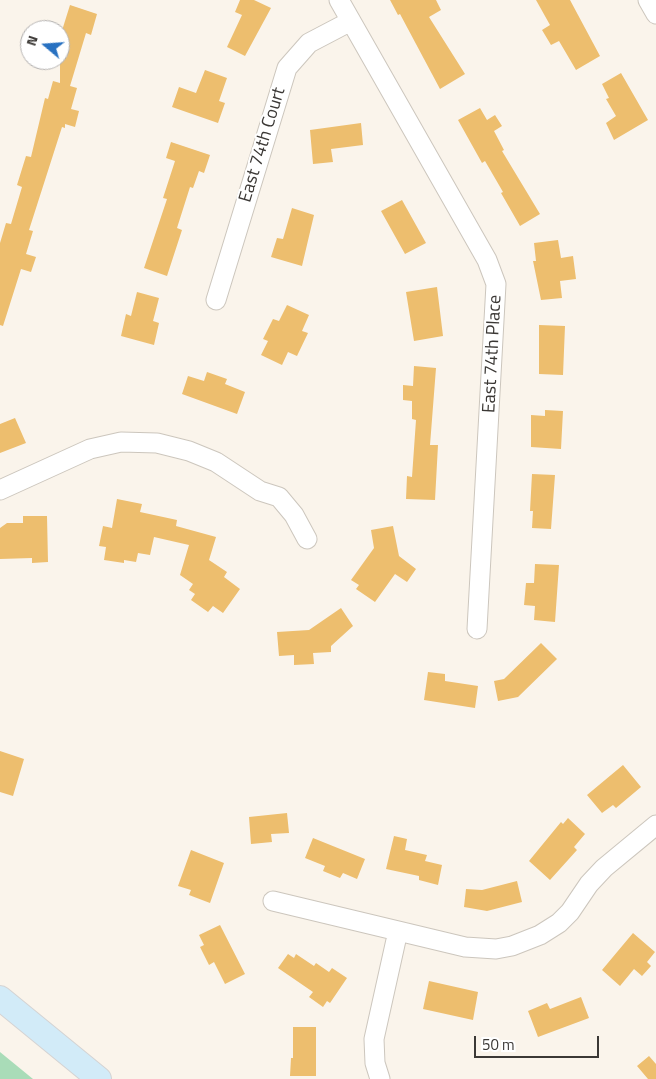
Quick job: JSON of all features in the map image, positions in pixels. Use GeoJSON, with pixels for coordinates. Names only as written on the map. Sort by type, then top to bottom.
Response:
{"type":"FeatureCollection","features":[{"type":"Feature","properties":{"kind":"main road"},"geometry":{"type":"LineString","coordinates":[[0,998],[99,1079]]}},
{"type":"Feature","properties":{"kind":"street","name":"East 74th Place"},"geometry":{"type":"LineString","coordinates":[[339,0],[487,260],[496,284],[478,629]]}},
{"type":"Feature","properties":{"kind":"street"},"geometry":{"type":"LineString","coordinates":[[648,0],[656,14]]}},
{"type":"Feature","properties":{"kind":"street","name":"East 74th Court"},"geometry":{"type":"LineString","coordinates":[[216,300],[287,68],[309,43],[351,21]]}},
{"type":"Feature","properties":{"kind":"street"},"geometry":{"type":"LineString","coordinates":[[0,490],[90,449],[121,442],[165,444],[216,462],[260,491],[279,497],[294,515],[307,539]]}},
{"type":"Feature","properties":{"kind":"street"},"geometry":{"type":"LineString","coordinates":[[273,901],[480,949],[496,949],[526,942],[559,923],[570,912],[589,884],[604,868],[656,825]]}},
{"type":"Feature","properties":{"kind":"street"},"geometry":{"type":"LineString","coordinates":[[380,1079],[375,1062],[374,1039],[398,931]]}},
{"type":"Feature","properties":{"kind":"green space"},"geometry":{"type":"Polygon","coordinates":[[[0,1052],[33,1079],[0,1079],[0,1052]]]}},
{"type":"Feature","properties":{"kind":"building"},"geometry":{"type":"Polygon","coordinates":[[[240,0],[254,0],[271,8],[245,56],[227,47],[242,15],[235,12],[240,0]]]}},
{"type":"Feature","properties":{"kind":"building"},"geometry":{"type":"Polygon","coordinates":[[[390,0],[436,0],[441,10],[429,17],[465,74],[440,89],[400,14],[398,15],[390,0]]]}},
{"type":"Feature","properties":{"kind":"building"},"geometry":{"type":"Polygon","coordinates":[[[536,0],[570,0],[600,56],[576,70],[559,41],[551,45],[542,30],[550,25],[536,0]]]}},
{"type":"Feature","properties":{"kind":"building"},"geometry":{"type":"Polygon","coordinates":[[[70,5],[97,14],[91,35],[86,33],[70,86],[77,88],[71,109],[79,111],[75,127],[65,124],[65,128],[62,127],[29,230],[33,231],[26,254],[36,257],[31,272],[21,269],[3,326],[0,325],[0,243],[6,223],[11,224],[22,187],[17,185],[26,156],[31,157],[45,98],[48,99],[53,81],[60,83],[60,70],[70,70],[70,20],[65,20],[70,5]]]}},
{"type":"Feature","properties":{"kind":"building"},"geometry":{"type":"Polygon","coordinates":[[[205,70],[227,78],[219,101],[225,103],[218,123],[172,107],[179,87],[196,93],[205,70]]]}},
{"type":"Feature","properties":{"kind":"building"},"geometry":{"type":"Polygon","coordinates":[[[621,73],[648,120],[614,140],[606,123],[616,116],[606,99],[609,98],[602,84],[621,73]]]}},
{"type":"Feature","properties":{"kind":"building"},"geometry":{"type":"Polygon","coordinates":[[[480,108],[487,120],[495,115],[502,126],[494,131],[504,150],[502,151],[540,214],[520,226],[485,161],[482,163],[458,120],[480,108]]]}},
{"type":"Feature","properties":{"kind":"building"},"geometry":{"type":"Polygon","coordinates":[[[361,123],[363,145],[331,149],[333,162],[313,164],[310,130],[361,123]]]}},
{"type":"Feature","properties":{"kind":"building"},"geometry":{"type":"Polygon","coordinates":[[[171,142],[210,155],[204,173],[199,171],[193,188],[190,187],[177,228],[182,230],[167,276],[144,268],[167,199],[163,198],[175,161],[166,158],[171,142]]]}},
{"type":"Feature","properties":{"kind":"building"},"geometry":{"type":"Polygon","coordinates":[[[402,200],[426,243],[405,254],[381,211],[402,200]]]}},
{"type":"Feature","properties":{"kind":"building"},"geometry":{"type":"Polygon","coordinates":[[[292,208],[314,215],[302,266],[271,257],[277,238],[283,239],[292,208]]]}},
{"type":"Feature","properties":{"kind":"building"},"geometry":{"type":"Polygon","coordinates":[[[558,240],[561,258],[573,256],[576,279],[560,281],[562,298],[541,300],[533,261],[536,261],[534,243],[558,240]]]}},
{"type":"Feature","properties":{"kind":"building"},"geometry":{"type":"Polygon","coordinates":[[[437,287],[443,336],[414,341],[406,292],[437,287]]]}},
{"type":"Feature","properties":{"kind":"building"},"geometry":{"type":"Polygon","coordinates":[[[137,292],[159,298],[153,321],[159,323],[154,345],[121,336],[126,314],[131,316],[137,292]]]}},
{"type":"Feature","properties":{"kind":"building"},"geometry":{"type":"Polygon","coordinates":[[[287,305],[309,315],[302,331],[308,333],[297,356],[288,352],[282,365],[261,355],[268,341],[263,339],[273,319],[279,321],[287,305]]]}},
{"type":"Feature","properties":{"kind":"building"},"geometry":{"type":"Polygon","coordinates":[[[539,325],[565,326],[563,375],[539,374],[539,325]]]}},
{"type":"Feature","properties":{"kind":"building"},"geometry":{"type":"Polygon","coordinates":[[[414,366],[436,368],[430,445],[438,445],[435,500],[406,499],[407,476],[412,477],[416,420],[412,419],[412,401],[403,400],[403,385],[413,386],[414,366]]]}},
{"type":"Feature","properties":{"kind":"building"},"geometry":{"type":"Polygon","coordinates":[[[207,372],[227,379],[225,384],[245,392],[237,414],[182,394],[188,376],[204,381],[207,372]]]}},
{"type":"Feature","properties":{"kind":"building"},"geometry":{"type":"Polygon","coordinates":[[[545,410],[563,411],[561,449],[531,447],[531,415],[545,416],[545,410]]]}},
{"type":"Feature","properties":{"kind":"building"},"geometry":{"type":"Polygon","coordinates":[[[15,418],[26,443],[0,453],[0,424],[15,418]]]}},
{"type":"Feature","properties":{"kind":"building"},"geometry":{"type":"Polygon","coordinates":[[[532,474],[555,475],[551,529],[532,528],[533,511],[530,511],[532,474]]]}},
{"type":"Feature","properties":{"kind":"building"},"geometry":{"type":"Polygon","coordinates":[[[117,499],[142,504],[140,512],[177,520],[176,526],[216,537],[209,560],[227,572],[224,577],[240,589],[223,613],[213,606],[208,612],[191,600],[195,594],[189,590],[193,584],[180,575],[189,545],[154,537],[150,555],[138,553],[136,562],[124,560],[124,563],[104,560],[106,547],[99,546],[103,526],[112,528],[117,499]]]}},
{"type":"Feature","properties":{"kind":"building"},"geometry":{"type":"Polygon","coordinates":[[[23,516],[47,516],[48,562],[32,563],[32,558],[0,559],[0,528],[7,523],[23,523],[23,516]]]}},
{"type":"Feature","properties":{"kind":"building"},"geometry":{"type":"Polygon","coordinates":[[[393,526],[399,556],[416,569],[407,582],[395,574],[375,602],[356,589],[359,585],[351,580],[374,548],[371,530],[393,526]]]}},
{"type":"Feature","properties":{"kind":"building"},"geometry":{"type":"Polygon","coordinates":[[[535,564],[559,565],[555,622],[534,620],[535,606],[524,605],[526,583],[534,583],[535,564]]]}},
{"type":"Feature","properties":{"kind":"building"},"geometry":{"type":"Polygon","coordinates":[[[341,608],[353,626],[331,646],[331,652],[313,653],[314,664],[294,665],[294,655],[279,656],[277,632],[309,630],[341,608]]]}},
{"type":"Feature","properties":{"kind":"building"},"geometry":{"type":"Polygon","coordinates":[[[541,643],[557,659],[518,697],[498,701],[494,681],[504,679],[541,643]]]}},
{"type":"Feature","properties":{"kind":"building"},"geometry":{"type":"Polygon","coordinates":[[[428,672],[445,674],[445,681],[478,686],[475,708],[424,700],[428,672]]]}},
{"type":"Feature","properties":{"kind":"building"},"geometry":{"type":"Polygon","coordinates":[[[0,751],[24,759],[13,796],[0,792],[0,751]]]}},
{"type":"Feature","properties":{"kind":"building"},"geometry":{"type":"Polygon","coordinates":[[[623,765],[641,787],[616,808],[613,805],[602,813],[587,795],[623,765]]]}},
{"type":"Feature","properties":{"kind":"building"},"geometry":{"type":"Polygon","coordinates":[[[287,813],[289,833],[271,834],[272,842],[251,844],[249,817],[287,813]]]}},
{"type":"Feature","properties":{"kind":"building"},"geometry":{"type":"Polygon","coordinates":[[[568,818],[585,834],[574,847],[577,850],[550,880],[529,861],[561,822],[563,824],[568,818]]]}},
{"type":"Feature","properties":{"kind":"building"},"geometry":{"type":"Polygon","coordinates":[[[394,836],[407,839],[405,850],[427,855],[425,861],[442,865],[438,885],[419,880],[419,876],[386,869],[394,836]]]}},
{"type":"Feature","properties":{"kind":"building"},"geometry":{"type":"Polygon","coordinates":[[[313,838],[365,859],[357,879],[343,873],[340,878],[323,871],[325,866],[305,858],[313,838]]]}},
{"type":"Feature","properties":{"kind":"building"},"geometry":{"type":"Polygon","coordinates":[[[191,850],[224,863],[210,903],[189,895],[191,890],[178,886],[191,850]]]}},
{"type":"Feature","properties":{"kind":"building"},"geometry":{"type":"Polygon","coordinates":[[[517,881],[522,902],[487,911],[464,907],[466,889],[482,890],[517,881]]]}},
{"type":"Feature","properties":{"kind":"building"},"geometry":{"type":"Polygon","coordinates":[[[220,925],[245,974],[225,984],[214,962],[209,965],[200,947],[204,945],[199,935],[220,925]]]}},
{"type":"Feature","properties":{"kind":"building"},"geometry":{"type":"Polygon","coordinates":[[[633,933],[655,952],[647,962],[651,966],[642,976],[634,969],[620,986],[602,970],[633,933]]]}},
{"type":"Feature","properties":{"kind":"building"},"geometry":{"type":"Polygon","coordinates":[[[288,954],[294,958],[296,954],[314,966],[316,963],[329,972],[332,968],[347,978],[330,1003],[327,1001],[323,1007],[309,997],[313,992],[278,968],[288,954]]]}},
{"type":"Feature","properties":{"kind":"building"},"geometry":{"type":"Polygon","coordinates":[[[429,981],[478,992],[473,1020],[423,1009],[429,981]]]}},
{"type":"Feature","properties":{"kind":"building"},"geometry":{"type":"Polygon","coordinates":[[[581,997],[589,1018],[538,1037],[528,1011],[547,1003],[550,1009],[581,997]]]}},
{"type":"Feature","properties":{"kind":"building"},"geometry":{"type":"Polygon","coordinates":[[[293,1027],[316,1027],[316,1076],[290,1076],[291,1058],[293,1058],[293,1027]]]}},
{"type":"Feature","properties":{"kind":"building"},"geometry":{"type":"Polygon","coordinates":[[[649,1056],[656,1064],[656,1079],[648,1079],[637,1066],[649,1056]]]}}]}
